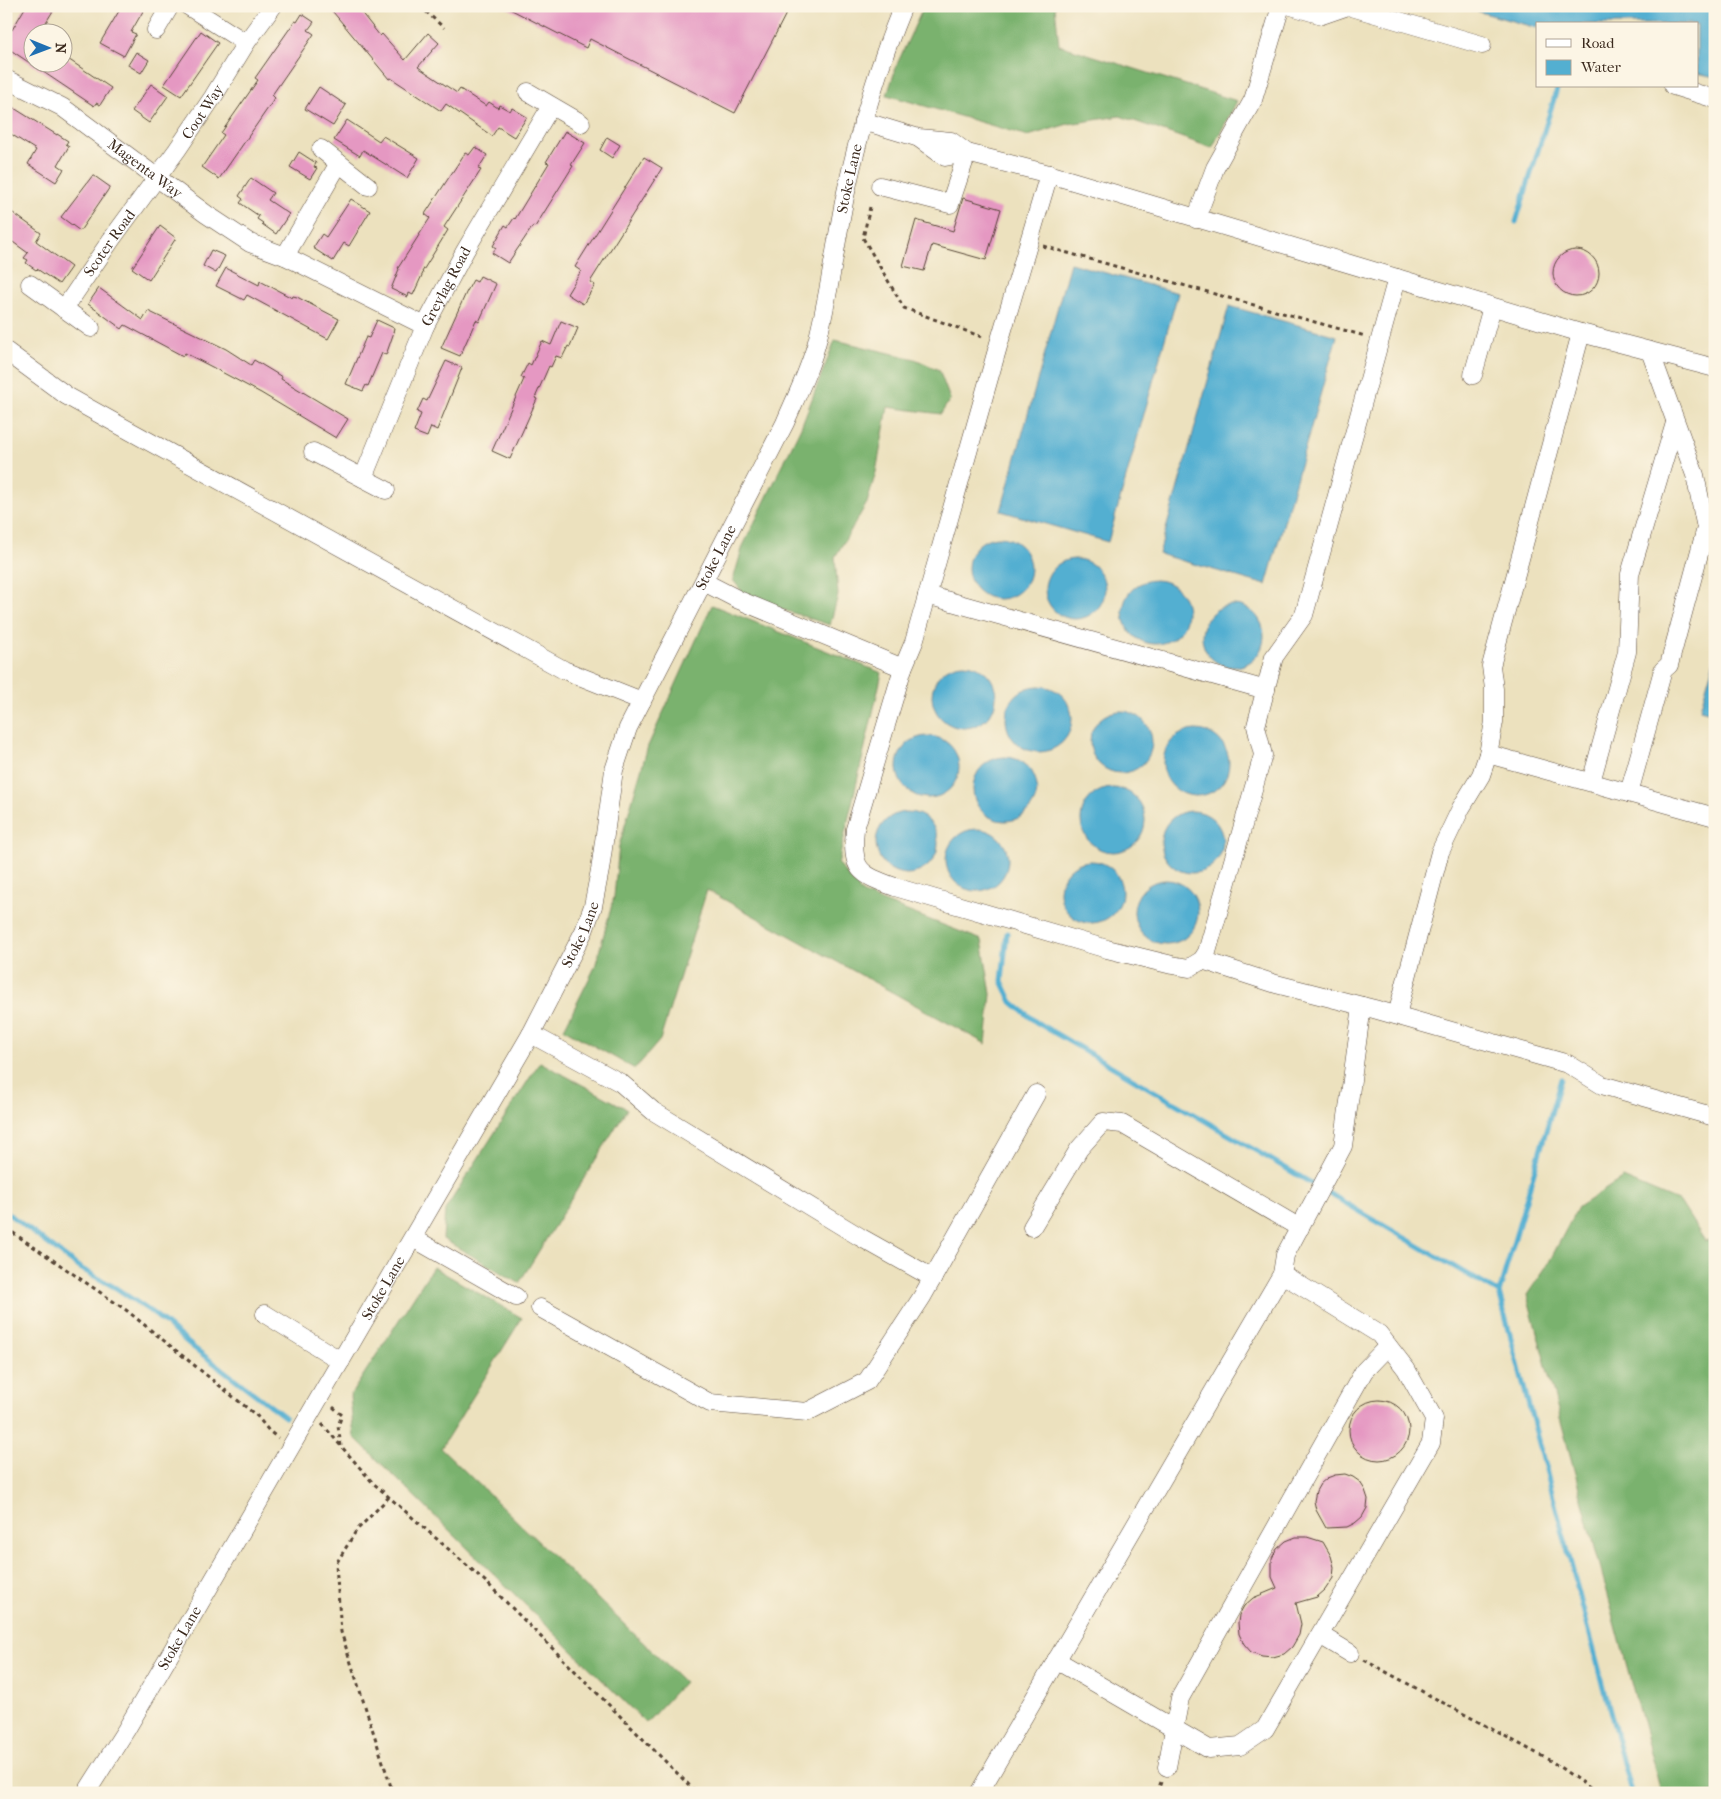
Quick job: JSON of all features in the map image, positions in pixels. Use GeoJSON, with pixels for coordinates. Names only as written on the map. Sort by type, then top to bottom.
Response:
{"type":"FeatureCollection","features":[{"type":"Feature","properties":{"kind":"street"},"geometry":{"type":"LineString","coordinates":[[156,30],[170,6]]}},
{"type":"Feature","properties":{"kind":"street"},"geometry":{"type":"LineString","coordinates":[[188,6],[246,43]]}},
{"type":"Feature","properties":{"kind":"street","name":"Coot Way"},"geometry":{"type":"LineString","coordinates":[[157,178],[213,97],[246,43],[273,6]]}},
{"type":"Feature","properties":{"kind":"street","name":"Stoke Lane"},"geometry":{"type":"LineString","coordinates":[[86,1793],[126,1730],[531,1034],[584,931],[593,906],[600,870],[614,770],[628,728],[785,423],[801,387],[815,347],[830,283],[846,193],[864,121],[880,65],[903,6]]}},
{"type":"Feature","properties":{"kind":"street"},"geometry":{"type":"LineString","coordinates":[[1196,219],[1214,168],[1252,100],[1281,6]]}},
{"type":"Feature","properties":{"kind":"street"},"geometry":{"type":"LineString","coordinates":[[1291,6],[1322,15],[1348,6],[1482,45]]}},
{"type":"Feature","properties":{"kind":"street","name":"Magenta Way"},"geometry":{"type":"LineString","coordinates":[[6,79],[62,107],[206,214],[250,243],[285,256],[425,326]]}},
{"type":"Feature","properties":{"kind":"street"},"geometry":{"type":"LineString","coordinates":[[1680,88],[1715,98]]}},
{"type":"Feature","properties":{"kind":"street"},"geometry":{"type":"LineString","coordinates":[[528,92],[581,123]]}},
{"type":"Feature","properties":{"kind":"street","name":"Greylag Road"},"geometry":{"type":"LineString","coordinates":[[363,478],[425,326],[465,251],[551,106]]}},
{"type":"Feature","properties":{"kind":"street"},"geometry":{"type":"LineString","coordinates":[[864,121],[919,138],[951,140],[967,152],[1049,174],[1581,333],[1715,368]]}},
{"type":"Feature","properties":{"kind":"street"},"geometry":{"type":"LineString","coordinates":[[321,149],[368,186]]}},
{"type":"Feature","properties":{"kind":"street"},"geometry":{"type":"LineString","coordinates":[[880,186],[950,204],[967,152]]}},
{"type":"Feature","properties":{"kind":"street"},"geometry":{"type":"LineString","coordinates":[[285,256],[339,163]]}},
{"type":"Feature","properties":{"kind":"street"},"geometry":{"type":"LineString","coordinates":[[1049,174],[914,642],[903,668],[855,829],[853,850],[857,865],[868,877],[895,887],[1107,949],[1172,965],[1190,968],[1202,960],[1207,952],[1263,755],[1256,726],[1274,658],[1304,615],[1397,278]]}},
{"type":"Feature","properties":{"kind":"street","name":"Scoter Road"},"geometry":{"type":"LineString","coordinates":[[64,309],[111,240],[157,178]]}},
{"type":"Feature","properties":{"kind":"street"},"geometry":{"type":"LineString","coordinates":[[30,284],[91,328]]}},
{"type":"Feature","properties":{"kind":"street"},"geometry":{"type":"LineString","coordinates":[[1473,375],[1492,307]]}},
{"type":"Feature","properties":{"kind":"street"},"geometry":{"type":"LineString","coordinates":[[1396,1015],[1440,852],[1461,808],[1481,775],[1488,754],[1494,722],[1494,689],[1491,666],[1581,333]]}},
{"type":"Feature","properties":{"kind":"street"},"geometry":{"type":"LineString","coordinates":[[6,351],[67,396],[564,670],[624,692],[642,701]]}},
{"type":"Feature","properties":{"kind":"street"},"geometry":{"type":"LineString","coordinates":[[1628,793],[1663,670],[1669,665],[1706,528],[1695,476],[1650,351]]}},
{"type":"Feature","properties":{"kind":"street"},"geometry":{"type":"LineString","coordinates":[[1591,782],[1627,652],[1630,574],[1675,423]]}},
{"type":"Feature","properties":{"kind":"street"},"geometry":{"type":"LineString","coordinates":[[313,452],[386,490]]}},
{"type":"Feature","properties":{"kind":"street"},"geometry":{"type":"LineString","coordinates":[[704,582],[738,600],[903,668]]}},
{"type":"Feature","properties":{"kind":"street"},"geometry":{"type":"LineString","coordinates":[[927,595],[1266,690]]}},
{"type":"Feature","properties":{"kind":"street"},"geometry":{"type":"LineString","coordinates":[[1488,754],[1715,817]]}},
{"type":"Feature","properties":{"kind":"street"},"geometry":{"type":"LineString","coordinates":[[1202,960],[1276,984],[1396,1015],[1568,1064],[1602,1085],[1715,1118]]}},
{"type":"Feature","properties":{"kind":"street"},"geometry":{"type":"LineString","coordinates":[[979,1793],[1282,1274],[1285,1255],[1344,1146],[1362,1006]]}},
{"type":"Feature","properties":{"kind":"street"},"geometry":{"type":"LineString","coordinates":[[531,1034],[621,1083],[653,1111],[860,1238],[933,1278]]}},
{"type":"Feature","properties":{"kind":"street"},"geometry":{"type":"LineString","coordinates":[[540,1308],[710,1403],[807,1412],[868,1381],[933,1278],[1036,1094]]}},
{"type":"Feature","properties":{"kind":"street"},"geometry":{"type":"LineString","coordinates":[[1032,1227],[1079,1149],[1103,1122],[1122,1124],[1300,1228]]}},
{"type":"Feature","properties":{"kind":"street"},"geometry":{"type":"LineString","coordinates":[[412,1238],[516,1297]]}},
{"type":"Feature","properties":{"kind":"street"},"geometry":{"type":"LineString","coordinates":[[1056,1660],[1209,1749],[1240,1746],[1265,1729],[1431,1442],[1434,1419],[1406,1369],[1379,1334],[1282,1274]]}},
{"type":"Feature","properties":{"kind":"street"},"geometry":{"type":"LineString","coordinates":[[265,1314],[341,1361]]}},
{"type":"Feature","properties":{"kind":"street"},"geometry":{"type":"LineString","coordinates":[[1167,1767],[1180,1698],[1364,1371],[1388,1346]]}},
{"type":"Feature","properties":{"kind":"street"},"geometry":{"type":"LineString","coordinates":[[1320,1635],[1350,1653]]}},
{"type":"Feature","properties":{"kind":"path"},"geometry":{"type":"LineString","coordinates":[[420,6],[444,28]]}},
{"type":"Feature","properties":{"kind":"path"},"geometry":{"type":"LineString","coordinates":[[870,207],[863,238],[904,308],[999,343]]}},
{"type":"Feature","properties":{"kind":"path"},"geometry":{"type":"LineString","coordinates":[[1025,255],[1039,244],[1380,340]]}},
{"type":"Feature","properties":{"kind":"path"},"geometry":{"type":"LineString","coordinates":[[6,1228],[126,1310],[257,1416],[269,1431],[290,1449]]}},
{"type":"Feature","properties":{"kind":"path"},"geometry":{"type":"LineString","coordinates":[[316,1404],[342,1414],[338,1426],[341,1446]]}},
{"type":"Feature","properties":{"kind":"path"},"geometry":{"type":"LineString","coordinates":[[316,1404],[341,1446],[373,1483],[486,1582],[697,1793]]}},
{"type":"Feature","properties":{"kind":"path"},"geometry":{"type":"LineString","coordinates":[[389,1498],[356,1531],[336,1564],[341,1632],[393,1793]]}},
{"type":"Feature","properties":{"kind":"path"},"geometry":{"type":"LineString","coordinates":[[1350,1653],[1552,1760],[1597,1793]]}},
{"type":"Feature","properties":{"kind":"green space"},"geometry":{"type":"Polygon","coordinates":[[[924,6],[1055,6],[1059,45],[1237,101],[1212,148],[1120,116],[1068,124],[1028,136],[887,95],[898,62],[924,6]]]}},
{"type":"Feature","properties":{"kind":"green space"},"geometry":{"type":"Polygon","coordinates":[[[835,340],[915,359],[939,370],[950,399],[941,414],[888,407],[876,472],[867,503],[835,557],[838,595],[830,625],[747,598],[733,580],[743,546],[801,427],[835,340]]]}},
{"type":"Feature","properties":{"kind":"green space"},"geometry":{"type":"Polygon","coordinates":[[[712,605],[882,673],[838,864],[863,894],[982,940],[991,994],[986,1044],[707,890],[660,1040],[635,1069],[564,1029],[595,967],[614,897],[619,846],[648,746],[712,605]]]}},
{"type":"Feature","properties":{"kind":"green space"},"geometry":{"type":"Polygon","coordinates":[[[540,1062],[627,1109],[519,1283],[443,1239],[445,1210],[540,1062]]]}},
{"type":"Feature","properties":{"kind":"green space"},"geometry":{"type":"Polygon","coordinates":[[[1623,1178],[1680,1202],[1705,1241],[1715,1238],[1715,1793],[1661,1793],[1527,1295],[1548,1264],[1578,1207],[1623,1178]]]}},
{"type":"Feature","properties":{"kind":"green space"},"geometry":{"type":"Polygon","coordinates":[[[433,1267],[522,1318],[441,1448],[684,1682],[646,1723],[354,1437],[350,1396],[433,1267]]]}},
{"type":"Feature","properties":{"kind":"water"},"geometry":{"type":"Polygon","coordinates":[[[1459,6],[1715,6],[1715,77],[1698,73],[1698,22],[1536,22],[1536,28],[1459,6]]]}},
{"type":"Feature","properties":{"kind":"water"},"geometry":{"type":"Polygon","coordinates":[[[1070,263],[1178,293],[1108,542],[1001,511],[1070,263]]]}},
{"type":"Feature","properties":{"kind":"water"},"geometry":{"type":"Polygon","coordinates":[[[1229,306],[1337,336],[1266,585],[1159,554],[1229,306]]]}},
{"type":"Feature","properties":{"kind":"water"},"geometry":{"type":"Polygon","coordinates":[[[993,537],[1005,537],[1021,546],[1028,556],[1030,568],[1028,580],[1021,590],[1005,599],[993,599],[982,594],[973,585],[968,574],[968,562],[973,551],[982,542],[993,537]]]}},
{"type":"Feature","properties":{"kind":"water"},"geometry":{"type":"Polygon","coordinates":[[[1069,559],[1081,559],[1092,564],[1100,572],[1105,583],[1103,601],[1092,614],[1081,619],[1069,619],[1058,614],[1050,606],[1045,595],[1045,583],[1050,572],[1058,564],[1069,559]]]}},
{"type":"Feature","properties":{"kind":"water"},"geometry":{"type":"Polygon","coordinates":[[[1149,580],[1161,580],[1178,589],[1185,600],[1187,612],[1185,624],[1178,635],[1161,644],[1149,644],[1137,639],[1128,630],[1123,618],[1123,606],[1128,594],[1137,585],[1149,580]]]}},
{"type":"Feature","properties":{"kind":"water"},"geometry":{"type":"Polygon","coordinates":[[[1227,605],[1239,605],[1255,614],[1262,624],[1264,636],[1262,648],[1255,658],[1239,667],[1227,667],[1216,662],[1207,653],[1202,642],[1202,630],[1207,619],[1216,610],[1227,605]]]}},
{"type":"Feature","properties":{"kind":"water"},"geometry":{"type":"Polygon","coordinates":[[[1715,657],[1715,713],[1700,709],[1715,657]]]}},
{"type":"Feature","properties":{"kind":"water"},"geometry":{"type":"Polygon","coordinates":[[[964,664],[976,666],[987,673],[994,684],[996,696],[994,708],[987,719],[976,726],[964,728],[952,726],[941,719],[934,708],[932,696],[934,684],[941,673],[952,666],[964,664]]]}},
{"type":"Feature","properties":{"kind":"water"},"geometry":{"type":"Polygon","coordinates":[[[1039,686],[1051,689],[1062,696],[1069,707],[1072,719],[1069,731],[1062,742],[1051,749],[1039,752],[1027,749],[1016,742],[1009,731],[1006,719],[1009,707],[1016,696],[1027,689],[1039,686]]]}},
{"type":"Feature","properties":{"kind":"water"},"geometry":{"type":"Polygon","coordinates":[[[1121,711],[1133,714],[1143,720],[1149,730],[1152,742],[1149,754],[1143,764],[1133,770],[1121,773],[1109,770],[1099,764],[1093,754],[1090,742],[1093,730],[1099,720],[1109,714],[1121,711]]]}},
{"type":"Feature","properties":{"kind":"water"},"geometry":{"type":"Polygon","coordinates":[[[1189,730],[1203,730],[1215,735],[1224,744],[1229,756],[1227,776],[1220,787],[1203,796],[1189,796],[1177,791],[1168,782],[1163,770],[1163,756],[1168,744],[1177,735],[1189,730]]]}},
{"type":"Feature","properties":{"kind":"water"},"geometry":{"type":"Polygon","coordinates":[[[922,736],[934,736],[950,745],[957,755],[959,767],[957,779],[950,789],[934,798],[922,798],[911,793],[902,784],[897,773],[897,761],[902,750],[911,741],[922,736]]]}},
{"type":"Feature","properties":{"kind":"water"},"geometry":{"type":"Polygon","coordinates":[[[1005,757],[1023,763],[1031,771],[1037,789],[1031,807],[1023,815],[1005,821],[987,815],[979,807],[973,789],[979,771],[987,763],[1005,757]]]}},
{"type":"Feature","properties":{"kind":"water"},"geometry":{"type":"Polygon","coordinates":[[[1107,788],[1119,788],[1136,797],[1143,808],[1145,820],[1143,832],[1136,843],[1119,852],[1107,852],[1095,847],[1086,838],[1081,826],[1081,814],[1086,802],[1095,793],[1107,788]]]}},
{"type":"Feature","properties":{"kind":"water"},"geometry":{"type":"Polygon","coordinates":[[[1192,811],[1209,816],[1214,820],[1218,825],[1223,842],[1218,859],[1214,864],[1209,868],[1192,873],[1175,868],[1170,864],[1166,859],[1161,842],[1166,825],[1170,820],[1175,816],[1192,811]]]}},
{"type":"Feature","properties":{"kind":"water"},"geometry":{"type":"Polygon","coordinates":[[[901,812],[913,812],[929,821],[936,831],[938,843],[936,855],[929,865],[913,874],[901,874],[890,869],[881,860],[876,849],[876,837],[881,826],[890,817],[901,812]]]}},
{"type":"Feature","properties":{"kind":"water"},"geometry":{"type":"Polygon","coordinates":[[[977,829],[994,834],[999,838],[1003,843],[1008,860],[1003,877],[999,882],[994,886],[977,891],[960,886],[955,882],[951,877],[946,860],[951,843],[955,838],[960,834],[977,829]]]}},
{"type":"Feature","properties":{"kind":"water"},"geometry":{"type":"Polygon","coordinates":[[[1085,861],[1097,861],[1113,870],[1120,880],[1122,892],[1120,904],[1113,914],[1097,923],[1085,923],[1074,918],[1065,909],[1060,898],[1060,886],[1065,875],[1074,866],[1085,861]]]}},
{"type":"Feature","properties":{"kind":"water"},"geometry":{"type":"Polygon","coordinates":[[[1166,880],[1184,886],[1192,894],[1198,912],[1192,930],[1184,938],[1166,944],[1148,938],[1140,930],[1134,912],[1140,894],[1148,886],[1166,880]]]}},
{"type":"Feature","properties":{"kind":"building"},"geometry":{"type":"Polygon","coordinates":[[[26,6],[56,6],[46,22],[22,22],[22,58],[6,47],[6,27],[12,30],[26,6]]]}},
{"type":"Feature","properties":{"kind":"building"},"geometry":{"type":"Polygon","coordinates":[[[122,6],[146,6],[131,32],[136,34],[124,56],[100,43],[122,6]]]}},
{"type":"Feature","properties":{"kind":"building"},"geometry":{"type":"Polygon","coordinates":[[[328,6],[356,6],[380,36],[382,34],[405,60],[428,33],[439,43],[418,67],[457,93],[460,89],[486,106],[489,102],[498,108],[499,105],[510,111],[512,108],[527,117],[514,137],[498,127],[492,136],[446,104],[441,111],[391,78],[389,79],[328,6]]]}},
{"type":"Feature","properties":{"kind":"building"},"geometry":{"type":"Polygon","coordinates":[[[504,6],[790,6],[735,113],[590,39],[586,48],[504,6]]]}},
{"type":"Feature","properties":{"kind":"building"},"geometry":{"type":"Polygon","coordinates":[[[302,14],[314,22],[308,30],[314,34],[272,95],[275,98],[219,179],[202,167],[224,135],[221,133],[258,80],[255,78],[302,14]]]}},
{"type":"Feature","properties":{"kind":"building"},"geometry":{"type":"Polygon","coordinates":[[[201,31],[218,43],[181,96],[164,85],[201,31]]]}},
{"type":"Feature","properties":{"kind":"building"},"geometry":{"type":"Polygon","coordinates":[[[136,52],[149,60],[141,73],[128,65],[136,52]]]}},
{"type":"Feature","properties":{"kind":"building"},"geometry":{"type":"Polygon","coordinates":[[[72,62],[111,88],[100,105],[96,103],[94,106],[43,72],[72,72],[72,62]]]}},
{"type":"Feature","properties":{"kind":"building"},"geometry":{"type":"Polygon","coordinates":[[[151,84],[168,96],[149,123],[132,111],[151,84]]]}},
{"type":"Feature","properties":{"kind":"building"},"geometry":{"type":"Polygon","coordinates":[[[319,87],[346,105],[333,126],[305,109],[319,87]]]}},
{"type":"Feature","properties":{"kind":"building"},"geometry":{"type":"Polygon","coordinates":[[[6,103],[68,141],[66,144],[69,146],[58,165],[64,169],[56,182],[28,164],[36,150],[6,131],[6,103]]]}},
{"type":"Feature","properties":{"kind":"building"},"geometry":{"type":"Polygon","coordinates":[[[347,120],[379,141],[383,136],[419,158],[407,178],[363,150],[360,156],[334,140],[347,120]]]}},
{"type":"Feature","properties":{"kind":"building"},"geometry":{"type":"Polygon","coordinates":[[[565,131],[585,143],[535,227],[533,226],[508,263],[492,253],[496,248],[493,246],[505,225],[508,227],[515,219],[549,163],[546,162],[565,131]]]}},
{"type":"Feature","properties":{"kind":"building"},"geometry":{"type":"Polygon","coordinates":[[[607,137],[620,145],[612,158],[600,150],[607,137]]]}},
{"type":"Feature","properties":{"kind":"building"},"geometry":{"type":"Polygon","coordinates":[[[475,147],[487,155],[478,169],[481,170],[444,227],[448,230],[422,272],[413,295],[409,293],[408,297],[391,289],[398,268],[430,218],[425,214],[465,153],[469,155],[475,147]]]}},
{"type":"Feature","properties":{"kind":"building"},"geometry":{"type":"Polygon","coordinates":[[[299,152],[316,163],[314,167],[317,168],[310,179],[290,167],[299,152]]]}},
{"type":"Feature","properties":{"kind":"building"},"geometry":{"type":"Polygon","coordinates":[[[644,157],[662,168],[590,282],[595,285],[583,304],[567,294],[581,271],[575,267],[644,157]]]}},
{"type":"Feature","properties":{"kind":"building"},"geometry":{"type":"Polygon","coordinates":[[[93,175],[110,187],[80,231],[61,217],[93,175]]]}},
{"type":"Feature","properties":{"kind":"building"},"geometry":{"type":"Polygon","coordinates":[[[251,178],[273,193],[268,200],[289,214],[276,234],[257,219],[259,216],[240,203],[243,199],[239,196],[251,178]]]}},
{"type":"Feature","properties":{"kind":"building"},"geometry":{"type":"Polygon","coordinates":[[[963,198],[1001,209],[986,260],[932,245],[924,271],[903,266],[916,220],[953,231],[963,198]]]}},
{"type":"Feature","properties":{"kind":"building"},"geometry":{"type":"Polygon","coordinates":[[[351,199],[370,211],[349,246],[344,243],[333,261],[313,248],[322,234],[326,237],[351,199]]]}},
{"type":"Feature","properties":{"kind":"building"},"geometry":{"type":"Polygon","coordinates":[[[6,208],[41,233],[36,241],[71,267],[59,284],[26,263],[28,260],[24,258],[28,253],[6,237],[6,208]]]}},
{"type":"Feature","properties":{"kind":"building"},"geometry":{"type":"Polygon","coordinates":[[[160,226],[176,238],[149,280],[132,268],[160,226]]]}},
{"type":"Feature","properties":{"kind":"building"},"geometry":{"type":"Polygon","coordinates":[[[211,250],[225,256],[216,273],[203,266],[211,250]]]}},
{"type":"Feature","properties":{"kind":"building"},"geometry":{"type":"Polygon","coordinates":[[[1576,250],[1589,254],[1595,260],[1599,273],[1595,286],[1589,292],[1576,296],[1563,292],[1557,286],[1553,273],[1557,260],[1563,254],[1576,250]]]}},
{"type":"Feature","properties":{"kind":"building"},"geometry":{"type":"Polygon","coordinates":[[[226,268],[259,285],[260,281],[292,298],[293,296],[297,297],[339,319],[328,339],[247,295],[244,300],[216,286],[226,268]]]}},
{"type":"Feature","properties":{"kind":"building"},"geometry":{"type":"Polygon","coordinates":[[[480,276],[496,284],[479,322],[476,320],[460,356],[441,348],[473,280],[477,282],[480,276]]]}},
{"type":"Feature","properties":{"kind":"building"},"geometry":{"type":"Polygon","coordinates":[[[99,288],[143,320],[148,311],[226,349],[251,365],[254,360],[282,377],[281,379],[348,419],[336,438],[261,393],[185,353],[183,356],[125,325],[122,329],[88,304],[99,288]]]}},
{"type":"Feature","properties":{"kind":"building"},"geometry":{"type":"Polygon","coordinates":[[[377,320],[394,328],[394,332],[386,355],[382,353],[368,386],[366,385],[363,391],[346,384],[366,337],[369,338],[377,320]]]}},
{"type":"Feature","properties":{"kind":"building"},"geometry":{"type":"Polygon","coordinates":[[[561,321],[578,328],[570,347],[568,346],[562,358],[556,356],[551,367],[549,366],[535,398],[537,399],[510,459],[492,451],[524,379],[521,377],[528,363],[531,365],[542,341],[551,345],[561,321]]]}},
{"type":"Feature","properties":{"kind":"building"},"geometry":{"type":"Polygon","coordinates":[[[446,361],[462,368],[437,430],[431,427],[427,437],[414,432],[421,414],[417,412],[423,399],[427,401],[446,361]]]}},
{"type":"Feature","properties":{"kind":"building"},"geometry":{"type":"Polygon","coordinates":[[[1373,1400],[1385,1400],[1401,1408],[1407,1418],[1409,1430],[1407,1442],[1401,1452],[1385,1460],[1373,1460],[1357,1452],[1349,1436],[1349,1424],[1357,1408],[1373,1400]]]}},
{"type":"Feature","properties":{"kind":"building"},"geometry":{"type":"Polygon","coordinates":[[[1345,1474],[1360,1482],[1368,1499],[1367,1508],[1362,1517],[1347,1527],[1326,1528],[1316,1510],[1314,1501],[1316,1491],[1327,1478],[1345,1474]]]}},
{"type":"Feature","properties":{"kind":"building"},"geometry":{"type":"Polygon","coordinates":[[[1296,1537],[1307,1537],[1323,1542],[1331,1556],[1334,1567],[1333,1578],[1325,1590],[1317,1597],[1296,1603],[1301,1624],[1299,1635],[1292,1647],[1284,1654],[1273,1657],[1262,1656],[1251,1652],[1244,1644],[1239,1634],[1239,1615],[1244,1606],[1253,1598],[1277,1588],[1272,1577],[1272,1558],[1277,1549],[1286,1541],[1296,1537]]]}},
{"type":"Feature","properties":{"kind":"waterway"},"geometry":{"type":"LineString","coordinates":[[1516,222],[1557,88]]}},
{"type":"Feature","properties":{"kind":"waterway"},"geometry":{"type":"LineString","coordinates":[[1007,933],[1002,981],[1012,1002],[1036,1022],[1499,1293]]}},
{"type":"Feature","properties":{"kind":"waterway"},"geometry":{"type":"LineString","coordinates":[[1561,1079],[1499,1293],[1632,1793]]}},
{"type":"Feature","properties":{"kind":"waterway"},"geometry":{"type":"LineString","coordinates":[[6,1212],[80,1268],[116,1288],[154,1314],[194,1348],[285,1417]]}}]}
